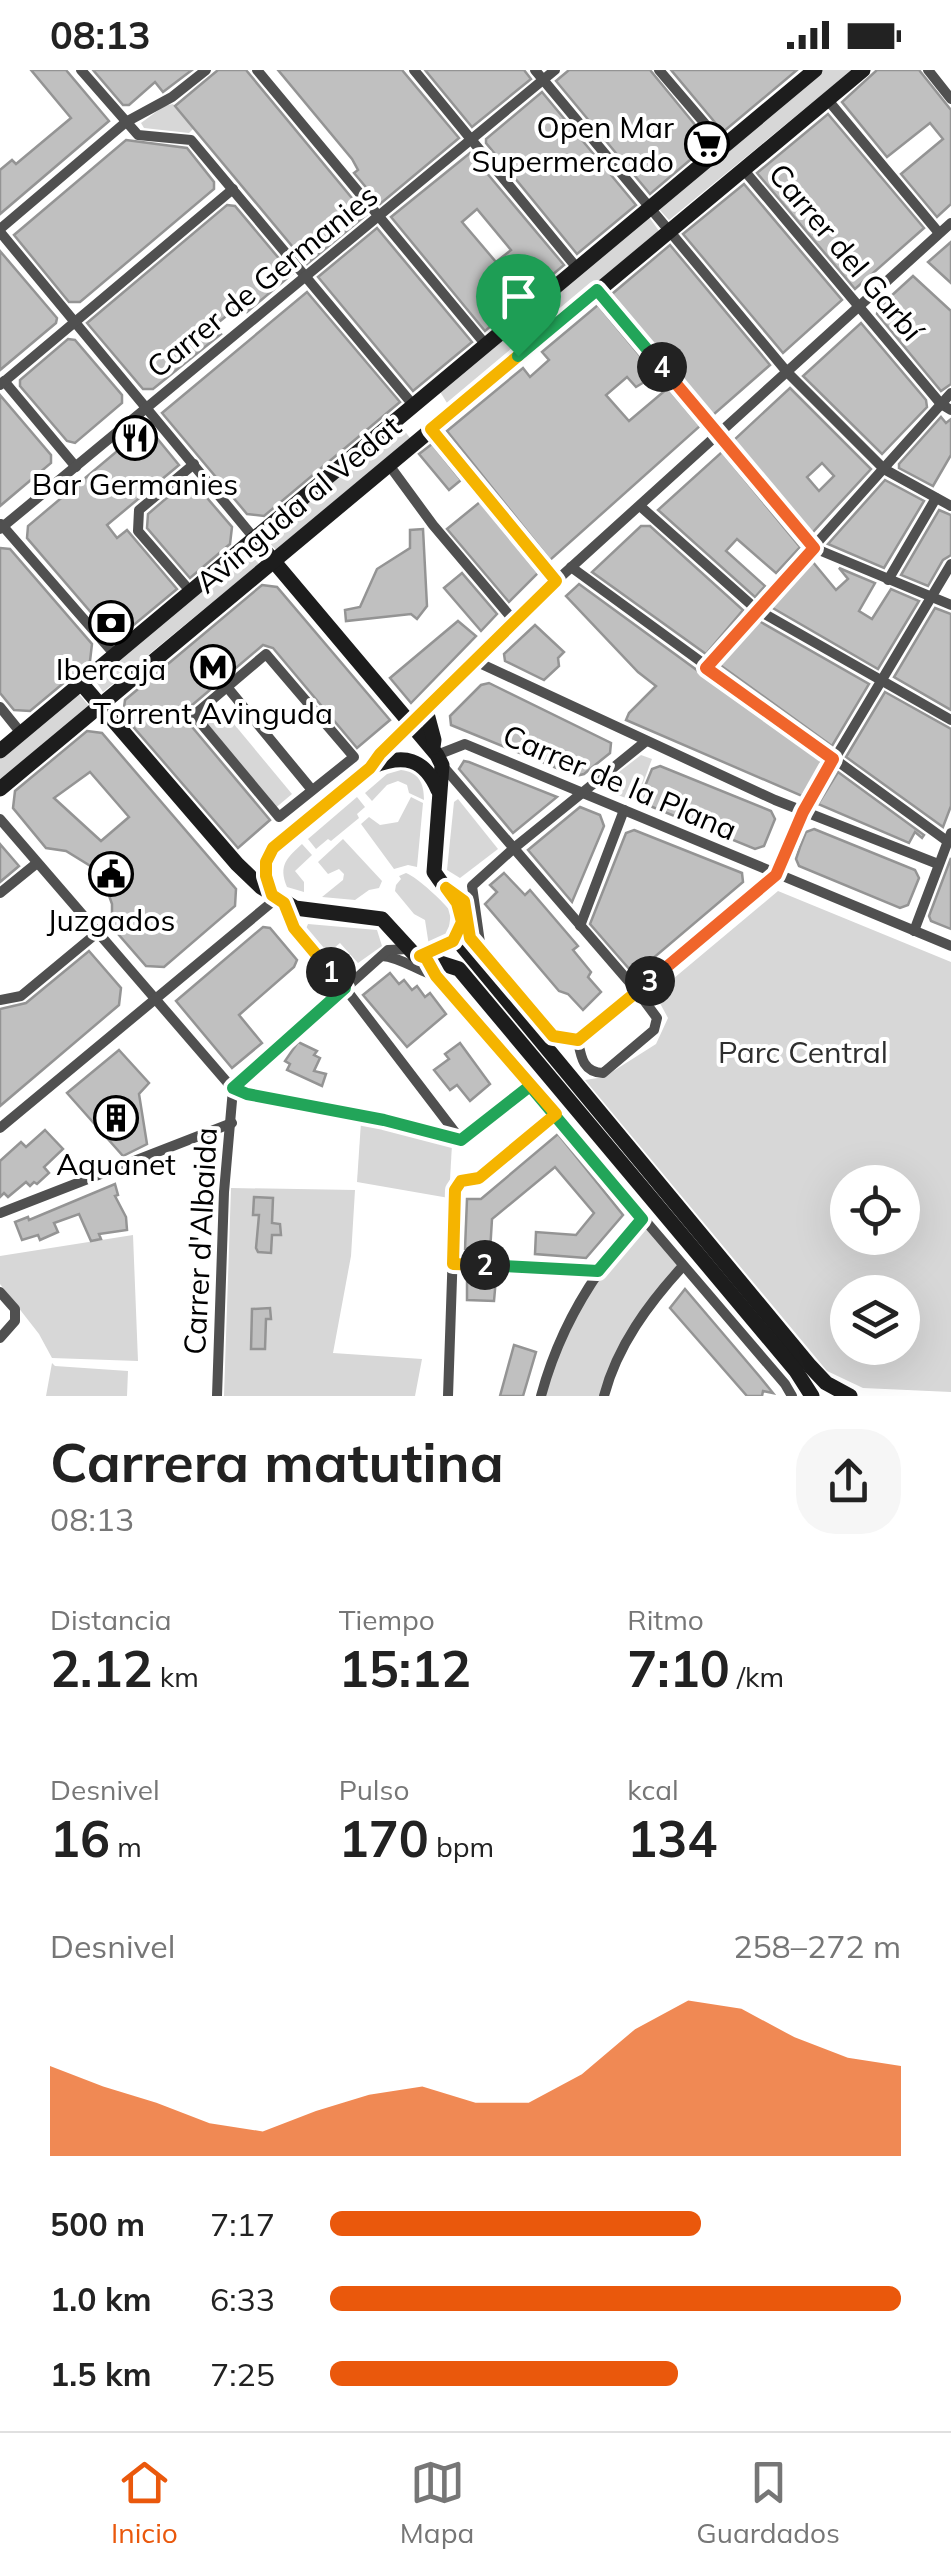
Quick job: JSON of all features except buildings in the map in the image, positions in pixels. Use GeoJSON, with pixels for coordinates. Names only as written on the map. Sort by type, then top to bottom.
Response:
{"type":"FeatureCollection","features":[{"type":"Feature","properties":{"kind":"street"},"geometry":{"type":"LineString","coordinates":[[81,70],[138,135],[192,140],[415,406],[436,407],[432,428]]}},
{"type":"Feature","properties":{"kind":"street"},"geometry":{"type":"LineString","coordinates":[[206,70],[172,97],[126,122],[0,230],[657,1018],[654,1030],[603,1073],[593,1072],[581,1061],[578,1040]]}},
{"type":"Feature","properties":{"kind":"street"},"geometry":{"type":"LineString","coordinates":[[256,70],[486,344]]}},
{"type":"Feature","properties":{"kind":"street"},"geometry":{"type":"LineString","coordinates":[[414,70],[578,268]]}},
{"type":"Feature","properties":{"kind":"street"},"geometry":{"type":"LineString","coordinates":[[534,70],[787,372],[884,469],[951,506]]}},
{"type":"Feature","properties":{"kind":"street","name":"Carrer de Germanies"},"geometry":{"type":"LineString","coordinates":[[1,526],[556,70]]}},
{"type":"Feature","properties":{"kind":"street"},"geometry":{"type":"LineString","coordinates":[[659,70],[724,146]]}},
{"type":"Feature","properties":{"kind":"street","name":"Avinguda al Vedat"},"geometry":{"type":"LineString","coordinates":[[0,788],[862,70]]}},
{"type":"Feature","properties":{"kind":"street"},"geometry":{"type":"LineString","coordinates":[[928,70],[951,99]]}},
{"type":"Feature","properties":{"kind":"street","name":"Avinguda al Vedat"},"geometry":{"type":"LineString","coordinates":[[0,751],[810,72]]}},
{"type":"Feature","properties":{"kind":"street"},"geometry":{"type":"LineString","coordinates":[[827,99],[939,234]]}},
{"type":"Feature","properties":{"kind":"street","name":"Carrer del Garbí"},"geometry":{"type":"LineString","coordinates":[[743,169],[946,407]]}},
{"type":"Feature","properties":{"kind":"street"},"geometry":{"type":"LineString","coordinates":[[76,466],[2,383],[233,189]]}},
{"type":"Feature","properties":{"kind":"street"},"geometry":{"type":"LineString","coordinates":[[461,1140],[294,928],[266,876],[266,862],[273,848],[370,768],[556,581],[951,223]]}},
{"type":"Feature","properties":{"kind":"street"},"geometry":{"type":"LineString","coordinates":[[597,290],[814,548],[951,605]]}},
{"type":"Feature","properties":{"kind":"street"},"geometry":{"type":"LineString","coordinates":[[706,668],[884,469],[946,407],[951,393]]}},
{"type":"Feature","properties":{"kind":"street"},"geometry":{"type":"LineString","coordinates":[[415,406],[410,426],[432,428],[556,581]]}},
{"type":"Feature","properties":{"kind":"street"},"geometry":{"type":"LineString","coordinates":[[192,592],[138,531],[139,510],[194,464]]}},
{"type":"Feature","properties":{"kind":"street"},"geometry":{"type":"LineString","coordinates":[[390,465],[433,525],[514,622]]}},
{"type":"Feature","properties":{"kind":"street"},"geometry":{"type":"LineString","coordinates":[[888,580],[936,498]]}},
{"type":"Feature","properties":{"kind":"street"},"geometry":{"type":"LineString","coordinates":[[640,506],[756,609],[951,720]]}},
{"type":"Feature","properties":{"kind":"street"},"geometry":{"type":"LineString","coordinates":[[1,526],[115,655]]}},
{"type":"Feature","properties":{"kind":"street"},"geometry":{"type":"LineString","coordinates":[[446,888],[464,901],[470,938],[553,1036],[578,1040],[776,875],[803,812],[951,564]]}},
{"type":"Feature","properties":{"kind":"street"},"geometry":{"type":"LineString","coordinates":[[572,567],[833,759],[949,837],[914,931]]}},
{"type":"Feature","properties":{"kind":"street"},"geometry":{"type":"LineString","coordinates":[[266,654],[354,757],[279,817],[194,715],[227,687],[266,654]]}},
{"type":"Feature","properties":{"kind":"street"},"geometry":{"type":"LineString","coordinates":[[475,662],[803,812],[938,864]]}},
{"type":"Feature","properties":{"kind":"street"},"geometry":{"type":"LineString","coordinates":[[81,683],[236,864],[278,899],[295,908],[382,919],[419,954],[792,1396]]}},
{"type":"Feature","properties":{"kind":"street"},"geometry":{"type":"LineString","coordinates":[[227,687],[312,790]]}},
{"type":"Feature","properties":{"kind":"street"},"geometry":{"type":"LineString","coordinates":[[0,707],[21,733]]}},
{"type":"Feature","properties":{"kind":"street"},"geometry":{"type":"LineString","coordinates":[[426,710],[437,756],[440,797],[434,872],[457,903],[462,946],[810,1366],[826,1383],[850,1396]]}},
{"type":"Feature","properties":{"kind":"street"},"geometry":{"type":"LineString","coordinates":[[481,950],[472,886],[645,742]]}},
{"type":"Feature","properties":{"kind":"street","name":"Carrer de la Plana"},"geometry":{"type":"LineString","coordinates":[[437,756],[465,744],[951,946]]}},
{"type":"Feature","properties":{"kind":"street"},"geometry":{"type":"LineString","coordinates":[[370,768],[391,759],[406,758],[424,765],[440,797]]}},
{"type":"Feature","properties":{"kind":"street"},"geometry":{"type":"LineString","coordinates":[[580,926],[624,810]]}},
{"type":"Feature","properties":{"kind":"street"},"geometry":{"type":"LineString","coordinates":[[0,819],[233,1088],[461,1140]]}},
{"type":"Feature","properties":{"kind":"street"},"geometry":{"type":"LineString","coordinates":[[0,894],[37,863]]}},
{"type":"Feature","properties":{"kind":"street"},"geometry":{"type":"LineString","coordinates":[[0,1128],[278,899]]}},
{"type":"Feature","properties":{"kind":"street"},"geometry":{"type":"LineString","coordinates":[[419,954],[453,941],[462,922]]}},
{"type":"Feature","properties":{"kind":"street"},"geometry":{"type":"LineString","coordinates":[[0,1000],[21,996],[97,933]]}},
{"type":"Feature","properties":{"kind":"street"},"geometry":{"type":"LineString","coordinates":[[233,1088],[388,950],[419,954],[460,969],[796,1370],[812,1396]]}},
{"type":"Feature","properties":{"kind":"street"},"geometry":{"type":"LineString","coordinates":[[382,956],[436,976]]}},
{"type":"Feature","properties":{"kind":"street"},"geometry":{"type":"LineString","coordinates":[[461,1140],[530,1086]]}},
{"type":"Feature","properties":{"kind":"street","name":"Carrer d'Albaida"},"geometry":{"type":"LineString","coordinates":[[217,1396],[224,1192],[233,1088]]}},
{"type":"Feature","properties":{"kind":"street"},"geometry":{"type":"LineString","coordinates":[[448,1396],[455,1190],[461,1181],[479,1178],[556,1114]]}},
{"type":"Feature","properties":{"kind":"street"},"geometry":{"type":"LineString","coordinates":[[0,1213],[232,1123]]}},
{"type":"Feature","properties":{"kind":"street"},"geometry":{"type":"LineString","coordinates":[[541,1396],[562,1338],[598,1271],[642,1219]]}},
{"type":"Feature","properties":{"kind":"street"},"geometry":{"type":"LineString","coordinates":[[453,1264],[598,1271]]}},
{"type":"Feature","properties":{"kind":"street"},"geometry":{"type":"LineString","coordinates":[[604,1396],[608,1380],[640,1320],[684,1266]]}},
{"type":"Feature","properties":{"kind":"street"},"geometry":{"type":"LineString","coordinates":[[0,1292],[14,1308],[14,1321],[0,1338]]}},
{"type":"Feature","properties":{"kind":"green space"},"geometry":{"type":"Polygon","coordinates":[[[823,70],[852,70],[669,220],[659,209],[660,205],[823,70]]]}},
{"type":"Feature","properties":{"kind":"green space"},"geometry":{"type":"Polygon","coordinates":[[[173,104],[194,128],[189,133],[144,128],[141,123],[173,104]]]}},
{"type":"Feature","properties":{"kind":"green space"},"geometry":{"type":"Polygon","coordinates":[[[649,217],[659,231],[451,404],[447,403],[439,390],[649,217]]]}},
{"type":"Feature","properties":{"kind":"green space"},"geometry":{"type":"Polygon","coordinates":[[[401,426],[410,438],[276,550],[265,538],[401,426]]]}},
{"type":"Feature","properties":{"kind":"green space"},"geometry":{"type":"Polygon","coordinates":[[[248,552],[259,564],[103,692],[95,680],[248,552]]]}},
{"type":"Feature","properties":{"kind":"green space"},"geometry":{"type":"Polygon","coordinates":[[[78,693],[89,706],[0,781],[0,759],[78,693]]]}},
{"type":"Feature","properties":{"kind":"green space"},"geometry":{"type":"Polygon","coordinates":[[[219,706],[292,794],[273,810],[199,722],[219,706]]]}},
{"type":"Feature","properties":{"kind":"green space"},"geometry":{"type":"Polygon","coordinates":[[[641,755],[652,759],[636,802],[605,790],[606,782],[641,755]]]}},
{"type":"Feature","properties":{"kind":"green space"},"geometry":{"type":"Polygon","coordinates":[[[401,770],[419,779],[424,800],[409,793],[407,785],[398,781],[387,785],[372,801],[365,793],[387,774],[401,770]]]}},
{"type":"Feature","properties":{"kind":"green space"},"geometry":{"type":"Polygon","coordinates":[[[357,797],[365,807],[357,814],[359,818],[316,849],[308,839],[357,797]]]}},
{"type":"Feature","properties":{"kind":"green space"},"geometry":{"type":"Polygon","coordinates":[[[411,797],[423,803],[417,867],[394,869],[361,824],[369,817],[380,825],[398,822],[411,797]]]}},
{"type":"Feature","properties":{"kind":"green space"},"geometry":{"type":"Polygon","coordinates":[[[458,799],[498,849],[460,878],[447,870],[454,802],[458,799]]]}},
{"type":"Feature","properties":{"kind":"green space"},"geometry":{"type":"Polygon","coordinates":[[[343,839],[382,881],[379,888],[355,900],[322,897],[343,880],[344,874],[339,869],[328,874],[318,862],[343,839]]]}},
{"type":"Feature","properties":{"kind":"green space"},"geometry":{"type":"Polygon","coordinates":[[[302,844],[312,855],[295,871],[304,882],[304,892],[287,887],[283,873],[288,858],[302,844]]]}},
{"type":"Feature","properties":{"kind":"green space"},"geometry":{"type":"Polygon","coordinates":[[[406,873],[451,912],[448,935],[429,946],[425,920],[414,914],[395,891],[399,876],[406,873]]]}},
{"type":"Feature","properties":{"kind":"green space","name":"Parc Central"},"geometry":{"type":"Polygon","coordinates":[[[778,891],[951,962],[951,1392],[863,1388],[827,1371],[585,1080],[604,1077],[656,1044],[668,1018],[655,994],[778,891]]]}},
{"type":"Feature","properties":{"kind":"green space"},"geometry":{"type":"Polygon","coordinates":[[[308,924],[377,930],[382,946],[358,963],[340,943],[328,953],[305,931],[308,924]]]}},
{"type":"Feature","properties":{"kind":"green space"},"geometry":{"type":"Polygon","coordinates":[[[361,1122],[452,1144],[449,1198],[357,1182],[361,1122]]]}},
{"type":"Feature","properties":{"kind":"green space"},"geometry":{"type":"Polygon","coordinates":[[[231,1188],[355,1190],[351,1256],[333,1353],[422,1359],[415,1396],[224,1396],[231,1188]]]}},
{"type":"Feature","properties":{"kind":"green space"},"geometry":{"type":"Polygon","coordinates":[[[640,1220],[683,1266],[638,1327],[605,1396],[541,1396],[590,1282],[640,1220]]]}},
{"type":"Feature","properties":{"kind":"green space"},"geometry":{"type":"Polygon","coordinates":[[[133,1235],[138,1361],[52,1358],[39,1334],[0,1284],[0,1256],[133,1235]]]}},
{"type":"Feature","properties":{"kind":"green space"},"geometry":{"type":"Polygon","coordinates":[[[52,1363],[128,1371],[127,1396],[46,1396],[52,1363]]]}},
{"type":"Feature","properties":{"kind":"place","name":"Open Mar Supermercado"},"geometry":{"type":"Point","coordinates":[707,144]}},
{"type":"Feature","properties":{"kind":"place","name":"Bar Germanies"},"geometry":{"type":"Point","coordinates":[135,438]}},
{"type":"Feature","properties":{"kind":"place","name":"Ibercaja"},"geometry":{"type":"Point","coordinates":[111,623]}},
{"type":"Feature","properties":{"kind":"place","name":"Torrent Avinguda"},"geometry":{"type":"Point","coordinates":[213,667]}},
{"type":"Feature","properties":{"kind":"place","name":"Juzgados"},"geometry":{"type":"Point","coordinates":[111,874]}},
{"type":"Feature","properties":{"kind":"place","name":"Aquanet"},"geometry":{"type":"Point","coordinates":[116,1118]}},
{"type":"Feature","properties":{"kind":"route"},"geometry":{"type":"LineString","coordinates":[[518,356],[431,429],[556,581],[370,768],[273,848],[266,862],[272,895],[284,903],[294,928],[345,988],[233,1088],[461,1140],[530,1086],[556,1114],[642,1219],[598,1271],[453,1264],[455,1190],[461,1181],[479,1178],[556,1114],[436,976],[426,958],[420,956],[453,941],[462,922],[457,903],[446,888],[464,901],[470,938],[537,1019],[553,1036],[578,1040],[776,875],[803,812],[833,759],[706,668],[814,548],[597,290],[518,356]]}}]}
